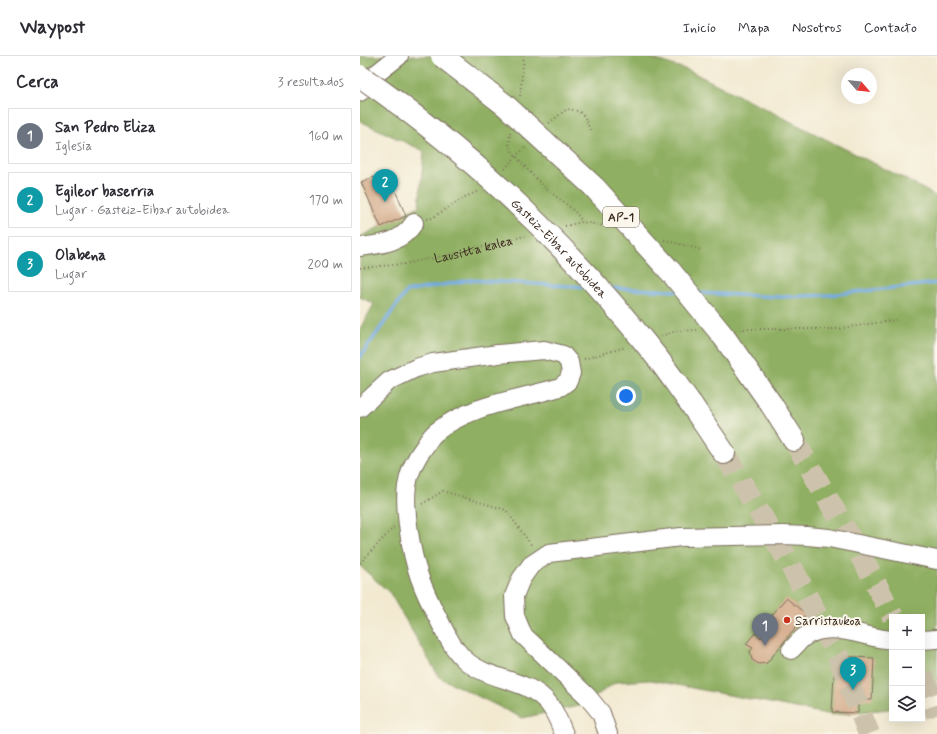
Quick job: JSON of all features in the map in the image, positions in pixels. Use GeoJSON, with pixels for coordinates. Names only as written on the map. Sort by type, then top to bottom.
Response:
{"type":"FeatureCollection","features":[{"type":"Feature","properties":{"kind":"highway","name":"AP-1"},"geometry":{"type":"LineString","coordinates":[[442,56],[506,105],[594,187],[671,272],[724,337],[772,404],[794,440]]}},
{"type":"Feature","properties":{"kind":"highway","name":"Gasteiz-Eibar autobidea"},"geometry":{"type":"LineString","coordinates":[[360,76],[454,148],[546,232],[586,273],[656,356],[724,453]]}},
{"type":"Feature","properties":{"kind":"street"},"geometry":{"type":"LineString","coordinates":[[360,92],[376,74],[398,56]]}},
{"type":"Feature","properties":{"kind":"street"},"geometry":{"type":"LineString","coordinates":[[360,247],[390,243],[409,231],[414,223]]}},
{"type":"Feature","properties":{"kind":"street"},"geometry":{"type":"LineString","coordinates":[[360,408],[389,381],[416,368],[433,363],[498,354],[544,350],[563,355],[569,362],[571,372],[568,381],[560,387],[481,408],[453,420],[434,433],[417,455],[408,478],[405,500],[411,546],[418,574],[429,602],[448,637],[459,653],[478,669],[493,676],[526,686],[549,703],[564,734]]}},
{"type":"Feature","properties":{"kind":"street"},"geometry":{"type":"LineString","coordinates":[[608,734],[601,712],[587,696],[523,635],[515,616],[514,596],[521,579],[531,565],[549,553],[682,537],[784,535],[829,538],[937,560]]}},
{"type":"Feature","properties":{"kind":"street"},"geometry":{"type":"LineString","coordinates":[[791,650],[804,638],[817,631],[829,629],[889,639]]}},
{"type":"Feature","properties":{"kind":"street"},"geometry":{"type":"LineString","coordinates":[[925,640],[937,640]]}},
{"type":"Feature","properties":{"kind":"path"},"geometry":{"type":"LineString","coordinates":[[504,171],[516,156]]}},
{"type":"Feature","properties":{"kind":"path"},"geometry":{"type":"LineString","coordinates":[[414,223],[432,218],[465,197],[484,188]]}},
{"type":"Feature","properties":{"kind":"path"},"geometry":{"type":"LineString","coordinates":[[564,226],[582,222],[606,226]]}},
{"type":"Feature","properties":{"kind":"path","name":"Lausitta kalea"},"geometry":{"type":"LineString","coordinates":[[360,268],[404,264],[458,253],[527,236]]}},
{"type":"Feature","properties":{"kind":"path"},"geometry":{"type":"LineString","coordinates":[[658,238],[702,250]]}},
{"type":"Feature","properties":{"kind":"path"},"geometry":{"type":"LineString","coordinates":[[360,563],[406,514],[443,491],[506,510],[541,559]]}},
{"type":"Feature","properties":{"kind":"green space"},"geometry":{"type":"Polygon","coordinates":[[[360,56],[644,56],[688,70],[909,181],[937,197],[937,688],[925,693],[925,614],[889,614],[889,709],[832,715],[651,680],[616,682],[583,705],[522,718],[439,677],[390,593],[360,566],[360,329],[374,304],[360,297],[360,237],[419,206],[424,151],[360,121],[360,56]]]}},
{"type":"Feature","properties":{"kind":"building"},"geometry":{"type":"Polygon","coordinates":[[[374,177],[380,189],[392,183],[406,216],[381,227],[361,182],[374,177]]]}},
{"type":"Feature","properties":{"kind":"building"},"geometry":{"type":"Polygon","coordinates":[[[786,598],[806,614],[767,663],[759,664],[752,660],[750,651],[753,648],[746,644],[755,633],[761,638],[771,625],[772,615],[786,598]]]}},
{"type":"Feature","properties":{"kind":"building"},"geometry":{"type":"Polygon","coordinates":[[[835,656],[874,658],[872,700],[858,700],[858,713],[832,712],[835,656]]]}},
{"type":"Feature","properties":{"kind":"waterway"},"geometry":{"type":"LineString","coordinates":[[360,357],[406,292],[469,280],[587,287]]}},
{"type":"Feature","properties":{"kind":"waterway"},"geometry":{"type":"LineString","coordinates":[[699,293],[781,297],[828,295],[937,283]]}},
{"type":"Feature","properties":{"kind":"waterway"},"geometry":{"type":"LineString","coordinates":[[609,288],[677,291]]}},
{"type":"Feature","properties":{"kind":"tunnel"},"geometry":{"type":"LineString","coordinates":[[794,440],[871,574],[891,614]]}},
{"type":"Feature","properties":{"kind":"tunnel"},"geometry":{"type":"LineString","coordinates":[[724,453],[789,562],[838,656],[869,734]]}},
{"type":"Feature","properties":{"kind":"tunnel"},"geometry":{"type":"LineString","coordinates":[[925,682],[937,715]]}},
{"type":"Feature","properties":{"kind":"place","name":"Egileor baserria"},"geometry":{"type":"Point","coordinates":[385,202]}},
{"type":"Feature","properties":{"kind":"place","name":"Sarristaukoa"},"geometry":{"type":"Point","coordinates":[787,620]}},
{"type":"Feature","properties":{"kind":"place","name":"San Pedro Eliza"},"geometry":{"type":"Point","coordinates":[765,646]}},
{"type":"Feature","properties":{"kind":"place","name":"Olabena"},"geometry":{"type":"Point","coordinates":[853,690]}}]}
